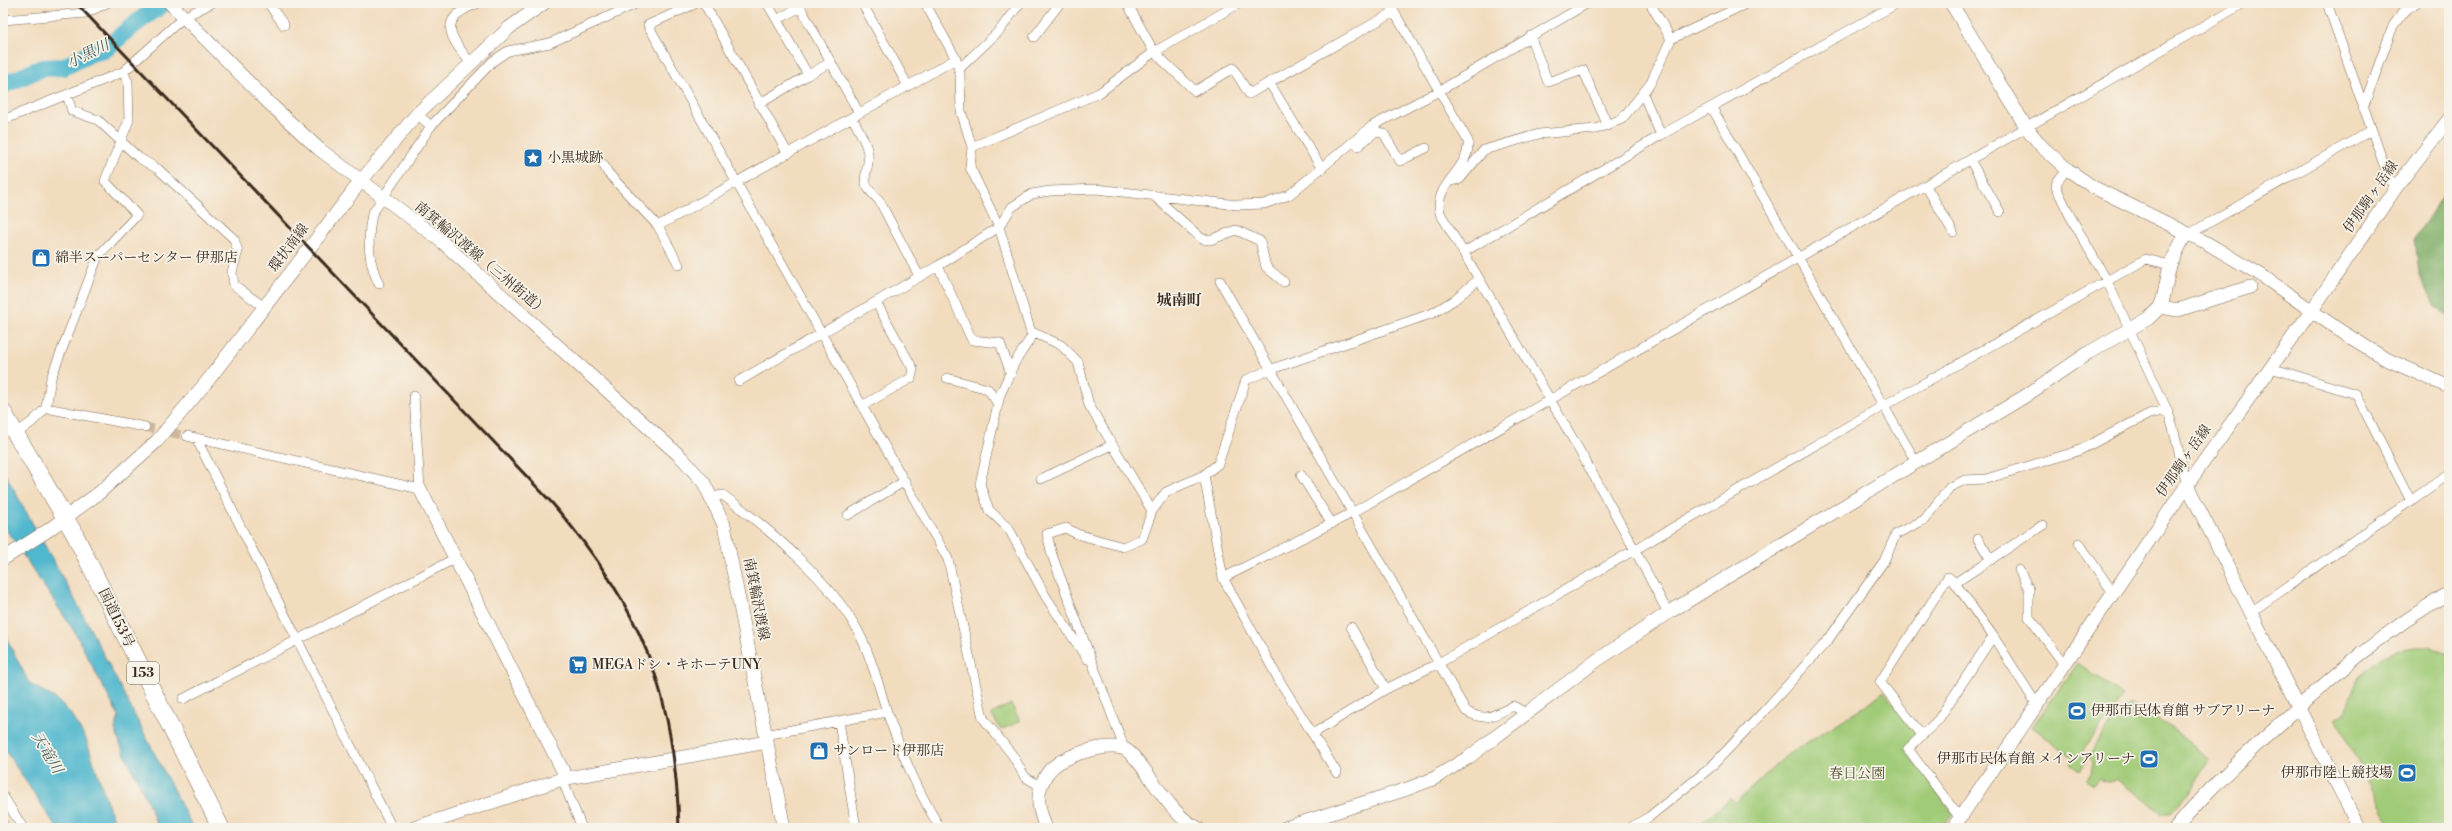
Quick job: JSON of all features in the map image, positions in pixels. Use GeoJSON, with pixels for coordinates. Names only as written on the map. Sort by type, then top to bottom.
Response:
{"type":"FeatureCollection","features":[{"type":"Feature","properties":{"kind":"highway","name":"国道153号"},"geometry":{"type":"LineString","coordinates":[[3,412],[17,433],[65,517],[221,828]]}},
{"type":"Feature","properties":{"kind":"street"},"geometry":{"type":"LineString","coordinates":[[3,20],[86,13],[107,3]]}},
{"type":"Feature","properties":{"kind":"street","name":"南箕輪沢渡線（三州街道）"},"geometry":{"type":"LineString","coordinates":[[170,3],[269,103],[319,149],[440,240],[682,458],[704,482],[712,497]]}},
{"type":"Feature","properties":{"kind":"street"},"geometry":{"type":"LineString","coordinates":[[3,120],[123,72],[182,15],[212,3]]}},
{"type":"Feature","properties":{"kind":"street"},"geometry":{"type":"LineString","coordinates":[[268,3],[284,25]]}},
{"type":"Feature","properties":{"kind":"street"},"geometry":{"type":"LineString","coordinates":[[471,63],[452,39],[450,27],[455,16],[464,8],[478,3]]}},
{"type":"Feature","properties":{"kind":"street","name":"環状南線"},"geometry":{"type":"LineString","coordinates":[[3,559],[47,531],[113,482],[157,441],[209,379],[360,181],[417,114],[509,28],[544,3]]}},
{"type":"Feature","properties":{"kind":"street"},"geometry":{"type":"LineString","coordinates":[[379,284],[371,268],[369,230],[372,214],[431,126],[493,61],[508,51],[550,43],[638,3]]}},
{"type":"Feature","properties":{"kind":"street"},"geometry":{"type":"LineString","coordinates":[[697,3],[648,25],[948,559],[983,718],[1013,756],[1025,777],[1040,786]]}},
{"type":"Feature","properties":{"kind":"street"},"geometry":{"type":"LineString","coordinates":[[704,3],[788,154]]}},
{"type":"Feature","properties":{"kind":"street"},"geometry":{"type":"LineString","coordinates":[[768,3],[808,75]]}},
{"type":"Feature","properties":{"kind":"street"},"geometry":{"type":"LineString","coordinates":[[862,3],[908,86]]}},
{"type":"Feature","properties":{"kind":"street"},"geometry":{"type":"LineString","coordinates":[[925,3],[956,59],[959,69],[961,111],[972,147],[970,167],[999,228],[1032,332],[1032,336],[1014,362],[1011,374],[1000,395],[980,484],[989,510],[1009,530],[1046,597],[1096,672]]}},
{"type":"Feature","properties":{"kind":"street"},"geometry":{"type":"LineString","coordinates":[[959,69],[999,31],[1020,3]]}},
{"type":"Feature","properties":{"kind":"street"},"geometry":{"type":"LineString","coordinates":[[1034,37],[1060,3]]}},
{"type":"Feature","properties":{"kind":"street"},"geometry":{"type":"LineString","coordinates":[[1127,3],[1154,52],[1195,91],[1233,68],[1249,94],[1394,12]]}},
{"type":"Feature","properties":{"kind":"street"},"geometry":{"type":"LineString","coordinates":[[972,147],[1099,93],[1154,52],[1240,3]]}},
{"type":"Feature","properties":{"kind":"street"},"geometry":{"type":"LineString","coordinates":[[1389,3],[1468,141],[1467,158],[1439,196],[1438,204],[1440,213],[1551,400],[1635,550],[1668,613]]}},
{"type":"Feature","properties":{"kind":"street"},"geometry":{"type":"LineString","coordinates":[[739,381],[938,266],[999,228],[1012,207],[1032,194],[1050,191],[1096,189],[1238,205],[1264,204],[1289,196],[1372,126],[1439,90],[1588,3]]}},
{"type":"Feature","properties":{"kind":"street"},"geometry":{"type":"LineString","coordinates":[[1650,3],[1671,39]]}},
{"type":"Feature","properties":{"kind":"street"},"geometry":{"type":"LineString","coordinates":[[1450,181],[1460,179],[1484,150],[1539,134],[1596,130],[1622,119],[1643,94],[1671,39],[1748,3]]}},
{"type":"Feature","properties":{"kind":"street"},"geometry":{"type":"LineString","coordinates":[[1464,252],[1661,135],[1712,108],[1898,3]]}},
{"type":"Feature","properties":{"kind":"street"},"geometry":{"type":"LineString","coordinates":[[1951,3],[2026,127],[2042,147],[2067,169],[2093,187],[2187,233],[2261,275],[2339,330],[2384,358],[2449,387]]}},
{"type":"Feature","properties":{"kind":"street"},"geometry":{"type":"LineString","coordinates":[[1223,578],[1352,513],[2244,3]]}},
{"type":"Feature","properties":{"kind":"street"},"geometry":{"type":"LineString","coordinates":[[2327,3],[2389,179],[2397,186]]}},
{"type":"Feature","properties":{"kind":"street"},"geometry":{"type":"LineString","coordinates":[[2364,108],[2393,26],[2404,11],[2416,3]]}},
{"type":"Feature","properties":{"kind":"street"},"geometry":{"type":"LineString","coordinates":[[777,20],[804,5],[856,115],[867,149],[868,159],[865,174],[867,186],[879,200],[919,276]]}},
{"type":"Feature","properties":{"kind":"street"},"geometry":{"type":"LineString","coordinates":[[1530,36],[1548,82],[1583,70],[1608,126]]}},
{"type":"Feature","properties":{"kind":"street"},"geometry":{"type":"LineString","coordinates":[[658,226],[956,59]]}},
{"type":"Feature","properties":{"kind":"street"},"geometry":{"type":"LineString","coordinates":[[759,104],[831,62]]}},
{"type":"Feature","properties":{"kind":"street"},"geometry":{"type":"LineString","coordinates":[[17,433],[32,422],[46,408],[51,378],[72,319],[98,256],[137,215],[105,181],[119,141],[129,120],[128,82],[123,72]]}},
{"type":"Feature","properties":{"kind":"street"},"geometry":{"type":"LineString","coordinates":[[1269,82],[1322,169]]}},
{"type":"Feature","properties":{"kind":"street"},"geometry":{"type":"LineString","coordinates":[[1643,94],[1661,135]]}},
{"type":"Feature","properties":{"kind":"street"},"geometry":{"type":"LineString","coordinates":[[67,95],[72,112],[98,120],[139,158],[158,168],[234,238],[238,251],[232,272],[234,285],[264,307]]}},
{"type":"Feature","properties":{"kind":"street"},"geometry":{"type":"LineString","coordinates":[[1712,108],[1916,462]]}},
{"type":"Feature","properties":{"kind":"street"},"geometry":{"type":"LineString","coordinates":[[417,114],[431,126]]}},
{"type":"Feature","properties":{"kind":"street","name":"伊那駒ヶ岳線"},"geometry":{"type":"LineString","coordinates":[[1956,823],[2187,485],[2312,310],[2397,186],[2449,119]]}},
{"type":"Feature","properties":{"kind":"street"},"geometry":{"type":"LineString","coordinates":[[1285,828],[1433,779],[1469,757],[1596,661],[1668,613],[2026,395],[2130,327],[2149,318],[2160,307],[2170,265],[2187,233],[2372,130]]}},
{"type":"Feature","properties":{"kind":"street"},"geometry":{"type":"LineString","coordinates":[[1334,159],[1340,161],[1376,131],[1384,134],[1400,161],[1426,148]]}},
{"type":"Feature","properties":{"kind":"street"},"geometry":{"type":"LineString","coordinates":[[1970,160],[2000,212]]}},
{"type":"Feature","properties":{"kind":"street"},"geometry":{"type":"LineString","coordinates":[[603,164],[608,173],[658,226],[679,265]]}},
{"type":"Feature","properties":{"kind":"street"},"geometry":{"type":"LineString","coordinates":[[2067,169],[2057,182],[2056,187],[2130,327],[2176,430],[2179,458],[2187,485],[2359,828]]}},
{"type":"Feature","properties":{"kind":"street"},"geometry":{"type":"LineString","coordinates":[[1926,186],[1953,232]]}},
{"type":"Feature","properties":{"kind":"street"},"geometry":{"type":"LineString","coordinates":[[1153,195],[1202,239],[1210,240],[1236,230],[1260,241],[1266,267],[1284,282]]}},
{"type":"Feature","properties":{"kind":"street"},"geometry":{"type":"LineString","coordinates":[[1314,733],[1386,689],[1439,663],[1883,406],[2146,259],[2170,265]]}},
{"type":"Feature","properties":{"kind":"street"},"geometry":{"type":"LineString","coordinates":[[938,266],[972,340],[1000,343],[1011,374]]}},
{"type":"Feature","properties":{"kind":"street"},"geometry":{"type":"LineString","coordinates":[[1122,748],[1122,742],[1052,555],[1047,534],[1066,528],[1077,534],[1123,547],[1142,539],[1152,511],[1166,492],[1204,475],[1218,464],[1246,380],[1269,370],[1433,313],[1454,300],[1479,279]]}},
{"type":"Feature","properties":{"kind":"street"},"geometry":{"type":"LineString","coordinates":[[1220,281],[1269,370],[1466,711],[1477,718],[1486,718],[1513,706],[1526,713]]}},
{"type":"Feature","properties":{"kind":"street"},"geometry":{"type":"LineString","coordinates":[[2160,307],[2178,310],[2250,287]]}},
{"type":"Feature","properties":{"kind":"street"},"geometry":{"type":"LineString","coordinates":[[862,406],[911,378],[913,369],[876,302]]}},
{"type":"Feature","properties":{"kind":"street"},"geometry":{"type":"LineString","coordinates":[[1032,332],[1062,345],[1078,362],[1089,405],[1152,511]]}},
{"type":"Feature","properties":{"kind":"street"},"geometry":{"type":"LineString","coordinates":[[2271,368],[2356,394],[2411,501]]}},
{"type":"Feature","properties":{"kind":"street"},"geometry":{"type":"LineString","coordinates":[[947,378],[988,389],[998,404]]}},
{"type":"Feature","properties":{"kind":"street"},"geometry":{"type":"LineString","coordinates":[[414,396],[420,489],[456,558],[564,779],[582,828]]}},
{"type":"Feature","properties":{"kind":"street"},"geometry":{"type":"LineString","coordinates":[[46,408],[145,427]]}},
{"type":"Feature","properties":{"kind":"street"},"geometry":{"type":"LineString","coordinates":[[1630,828],[1649,817],[1710,768],[1766,709],[1828,640],[1884,561],[1896,534],[1924,520],[1950,487],[1965,480],[1986,479],[2078,451],[2149,414],[2167,410]]}},
{"type":"Feature","properties":{"kind":"street"},"geometry":{"type":"LineString","coordinates":[[392,828],[298,640],[191,437],[420,489]]}},
{"type":"Feature","properties":{"kind":"street"},"geometry":{"type":"LineString","coordinates":[[1041,479],[1112,445]]}},
{"type":"Feature","properties":{"kind":"street"},"geometry":{"type":"LineString","coordinates":[[2251,612],[2449,474]]}},
{"type":"Feature","properties":{"kind":"street"},"geometry":{"type":"LineString","coordinates":[[1204,475],[1223,578],[1279,680],[1314,733],[1337,773]]}},
{"type":"Feature","properties":{"kind":"street"},"geometry":{"type":"LineString","coordinates":[[1301,475],[1332,524]]}},
{"type":"Feature","properties":{"kind":"street"},"geometry":{"type":"LineString","coordinates":[[848,515],[905,481]]}},
{"type":"Feature","properties":{"kind":"street"},"geometry":{"type":"LineString","coordinates":[[712,497],[723,495],[752,516],[834,596],[850,616],[861,637],[876,673],[887,712],[906,761],[927,807],[940,828]]}},
{"type":"Feature","properties":{"kind":"street","name":"南箕輪沢渡線"},"geometry":{"type":"LineString","coordinates":[[712,497],[724,525],[784,828]]}},
{"type":"Feature","properties":{"kind":"street"},"geometry":{"type":"LineString","coordinates":[[1955,583],[2043,525]]}},
{"type":"Feature","properties":{"kind":"street"},"geometry":{"type":"LineString","coordinates":[[1978,539],[1991,560]]}},
{"type":"Feature","properties":{"kind":"street"},"geometry":{"type":"LineString","coordinates":[[2079,543],[2112,593]]}},
{"type":"Feature","properties":{"kind":"street"},"geometry":{"type":"LineString","coordinates":[[183,699],[456,558]]}},
{"type":"Feature","properties":{"kind":"street"},"geometry":{"type":"LineString","coordinates":[[2018,570],[2029,589],[2029,617],[2064,664]]}},
{"type":"Feature","properties":{"kind":"street"},"geometry":{"type":"LineString","coordinates":[[1922,735],[1880,682],[1948,577],[1955,583],[1993,636],[2037,705]]}},
{"type":"Feature","properties":{"kind":"street"},"geometry":{"type":"LineString","coordinates":[[2176,828],[2223,775],[2298,707],[2353,660],[2431,603],[2449,593]]}},
{"type":"Feature","properties":{"kind":"street"},"geometry":{"type":"LineString","coordinates":[[1351,627],[1386,689]]}},
{"type":"Feature","properties":{"kind":"street"},"geometry":{"type":"LineString","coordinates":[[1956,823],[1908,749],[1938,720],[1993,636]]}},
{"type":"Feature","properties":{"kind":"street"},"geometry":{"type":"LineString","coordinates":[[414,828],[564,779],[766,739],[887,712]]}},
{"type":"Feature","properties":{"kind":"street"},"geometry":{"type":"LineString","coordinates":[[839,722],[856,828]]}},
{"type":"Feature","properties":{"kind":"street"},"geometry":{"type":"LineString","coordinates":[[1046,828],[1040,814],[1038,800],[1040,786],[1053,767],[1063,760],[1103,747],[1122,748],[1134,756],[1168,804],[1180,816],[1198,828]]}},
{"type":"Feature","properties":{"kind":"street"},"geometry":{"type":"LineString","coordinates":[[3,796],[23,828]]}},
{"type":"Feature","properties":{"kind":"street"},"geometry":{"type":"LineString","coordinates":[[3,824],[6,828]]}},
{"type":"Feature","properties":{"kind":"green space"},"geometry":{"type":"Polygon","coordinates":[[[2449,186],[2449,317],[2435,305],[2419,273],[2415,238],[2449,186]]]}},
{"type":"Feature","properties":{"kind":"green space","name":"伊那市陸上競技場"},"geometry":{"type":"Polygon","coordinates":[[[2416,647],[2429,647],[2449,653],[2449,828],[2392,828],[2336,718],[2347,711],[2355,686],[2370,667],[2379,659],[2390,653],[2416,647]]]}},
{"type":"Feature","properties":{"kind":"green space","name":"伊那市民体育館 サブアリーナ"},"geometry":{"type":"Polygon","coordinates":[[[2078,663],[2123,696],[2080,755],[2088,760],[2080,770],[2071,763],[2074,758],[2032,727],[2078,663]]]}},
{"type":"Feature","properties":{"kind":"green space","name":"春日公園"},"geometry":{"type":"Polygon","coordinates":[[[1884,691],[1919,735],[1905,749],[1953,813],[1942,828],[1695,828],[1731,798],[1735,803],[1787,755],[1865,706],[1884,691]]]}},
{"type":"Feature","properties":{"kind":"green space"},"geometry":{"type":"Polygon","coordinates":[[[1011,704],[1020,721],[1001,730],[991,714],[1011,704]]]}},
{"type":"Feature","properties":{"kind":"green space","name":"伊那市民体育館 メインアリーナ"},"geometry":{"type":"Polygon","coordinates":[[[2129,704],[2174,729],[2209,760],[2190,792],[2171,813],[2162,813],[2116,779],[2108,782],[2099,779],[2093,785],[2086,780],[2091,773],[2093,762],[2089,757],[2093,749],[2112,722],[2129,704]]]}},
{"type":"Feature","properties":{"kind":"water"},"geometry":{"type":"Polygon","coordinates":[[[3,470],[80,609],[193,828],[158,828],[148,802],[120,744],[115,729],[119,717],[74,631],[3,525],[3,470]]]}},
{"type":"Feature","properties":{"kind":"water","name":"天竜川"},"geometry":{"type":"Polygon","coordinates":[[[3,631],[29,683],[56,699],[70,713],[86,739],[109,808],[118,828],[57,828],[3,747],[3,631]]]}},
{"type":"Feature","properties":{"kind":"waterway","name":"小黒川"},"geometry":{"type":"LineString","coordinates":[[3,85],[42,68],[64,67],[91,53],[104,50],[135,24],[164,3]]}},
{"type":"Feature","properties":{"kind":"tunnel"},"geometry":{"type":"LineString","coordinates":[[145,427],[187,436]]}},
{"type":"Feature","properties":{"kind":"railway"},"geometry":{"type":"LineString","coordinates":[[76,3],[552,503],[583,541],[609,578],[630,615],[647,653],[661,692],[670,734],[676,779],[679,828]]}},
{"type":"Feature","properties":{"kind":"place","name":"小黒城跡"},"geometry":{"type":"Point","coordinates":[533,158]}},
{"type":"Feature","properties":{"kind":"place","name":"綿半スーパーセンター 伊那店"},"geometry":{"type":"Point","coordinates":[41,258]}},
{"type":"Feature","properties":{"kind":"place","name":"MEGAドン・キホーテUNY"},"geometry":{"type":"Point","coordinates":[578,665]}},
{"type":"Feature","properties":{"kind":"place","name":"伊那市民体育館 サブアリーナ"},"geometry":{"type":"Point","coordinates":[2077,711]}},
{"type":"Feature","properties":{"kind":"place","name":"サンロード伊那店"},"geometry":{"type":"Point","coordinates":[819,751]}},
{"type":"Feature","properties":{"kind":"place","name":"伊那市民体育館 メインアリーナ"},"geometry":{"type":"Point","coordinates":[2149,759]}},
{"type":"Feature","properties":{"kind":"place","name":"伊那市陸上競技場"},"geometry":{"type":"Point","coordinates":[2407,773]}},
{"type":"Feature","properties":{"kind":"district","name":"城南町"},"geometry":{"type":"Point","coordinates":[1179,300]}}]}
